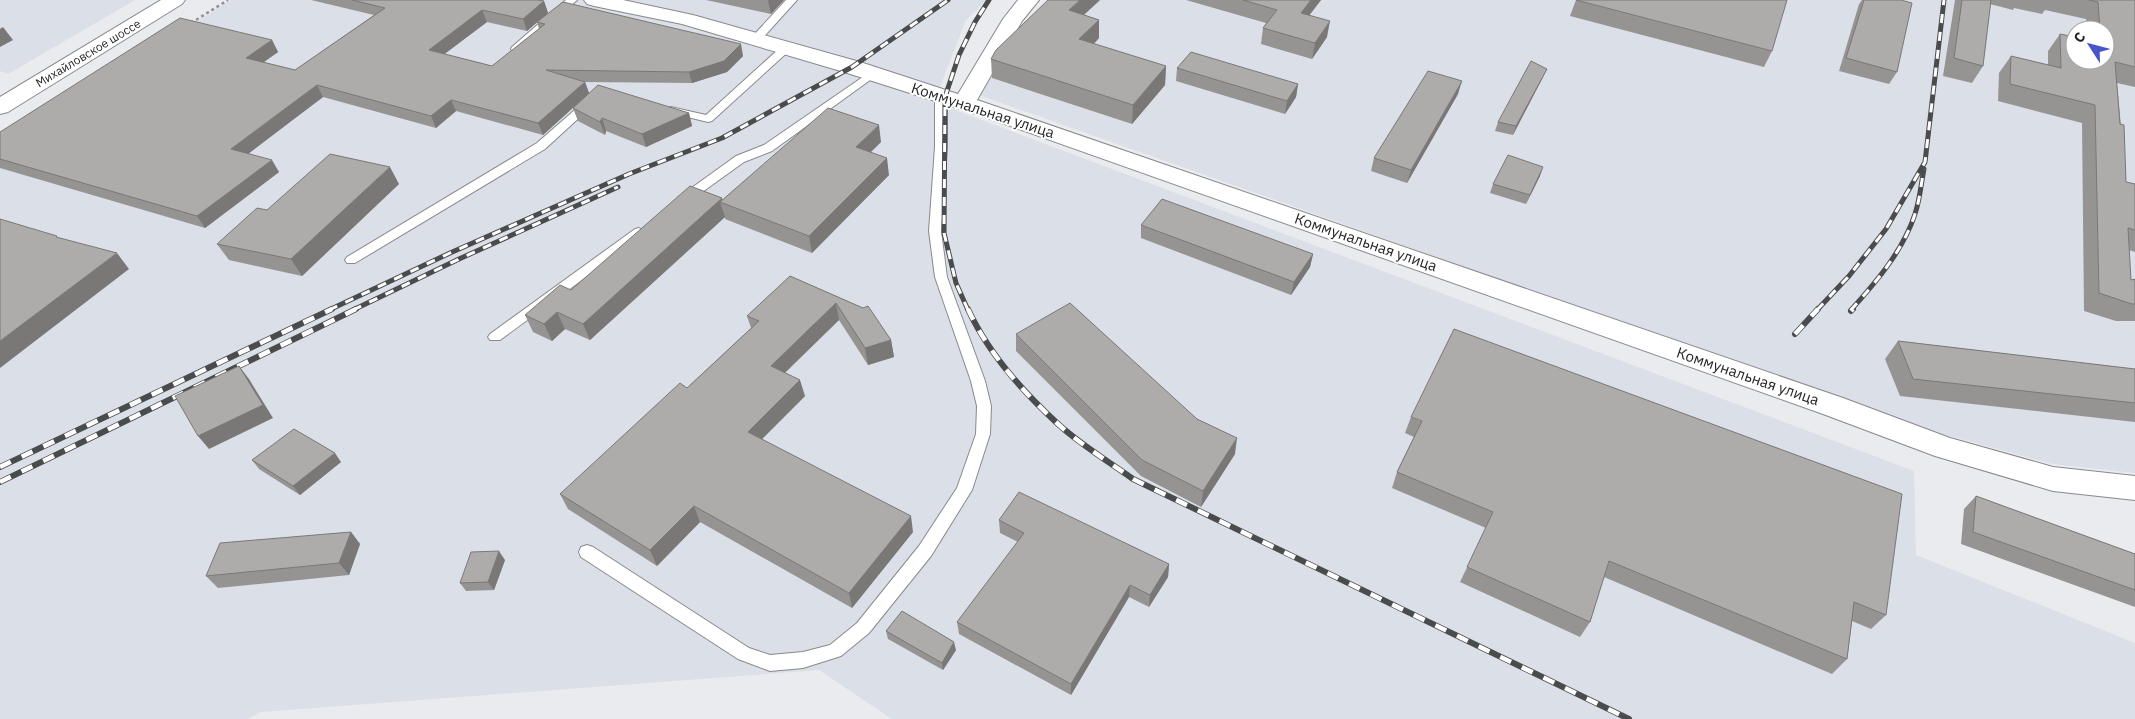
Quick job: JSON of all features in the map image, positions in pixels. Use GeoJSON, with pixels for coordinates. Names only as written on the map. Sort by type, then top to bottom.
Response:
{"type":"FeatureCollection","features":[{"type":"Feature","properties":{"kind":"street","name":"Михайловское шоссе"},"geometry":{"type":"LineString","coordinates":[[0,107],[175,0]]}},
{"type":"Feature","properties":{"kind":"street","name":"Коммунальная улица"},"geometry":{"type":"LineString","coordinates":[[594,0],[686,19],[873,73],[941,95],[1410,257],[1833,406],[1945,448],[2053,479],[2135,488]]}},
{"type":"Feature","properties":{"kind":"street"},"geometry":{"type":"LineString","coordinates":[[964,103],[1013,19],[1029,0]]}},
{"type":"Feature","properties":{"kind":"lane"},"geometry":{"type":"LineString","coordinates":[[506,57],[572,0]]}},
{"type":"Feature","properties":{"kind":"lane"},"geometry":{"type":"LineString","coordinates":[[756,39],[792,0]]}},
{"type":"Feature","properties":{"kind":"lane"},"geometry":{"type":"LineString","coordinates":[[663,108],[708,119],[786,48]]}},
{"type":"Feature","properties":{"kind":"lane"},"geometry":{"type":"LineString","coordinates":[[677,205],[740,159],[768,148],[873,73]]}},
{"type":"Feature","properties":{"kind":"lane"},"geometry":{"type":"LineString","coordinates":[[587,552],[744,654],[770,663],[803,660],[835,651],[863,628],[925,550],[964,490],[983,434],[984,406],[978,381],[941,277],[935,230],[941,147],[941,95]]}},
{"type":"Feature","properties":{"kind":"lane"},"geometry":{"type":"LineString","coordinates":[[351,260],[541,146],[594,97]]}},
{"type":"Feature","properties":{"kind":"lane"},"geometry":{"type":"LineString","coordinates":[[495,337],[653,222]]}},
{"type":"Feature","properties":{"kind":"path"},"geometry":{"type":"LineString","coordinates":[[186,27],[228,0]]}},
{"type":"Feature","properties":{"kind":"shaded area"},"geometry":{"type":"Polygon","coordinates":[[[0,0],[135,0],[8,74],[0,71],[0,0]]]}},
{"type":"Feature","properties":{"kind":"shaded area"},"geometry":{"type":"Polygon","coordinates":[[[231,0],[987,0],[966,20],[934,102],[1914,471],[1916,555],[2135,643],[2135,719],[892,719],[819,670],[261,712],[247,719],[0,719],[0,145],[231,0]]]}},
{"type":"Feature","properties":{"kind":"shaded area"},"geometry":{"type":"Polygon","coordinates":[[[1049,0],[2135,0],[2135,473],[2052,464],[1917,427],[973,93],[1025,22],[1049,0]]]}},
{"type":"Feature","properties":{"kind":"building"},"geometry":{"type":"Polygon","coordinates":[[[352,0],[544,1],[523,19],[482,10],[429,50],[492,66],[545,24],[537,22],[563,2],[741,44],[724,61],[689,72],[546,70],[585,82],[538,123],[451,100],[431,116],[317,85],[231,149],[272,160],[197,216],[0,159],[0,132],[180,18],[272,40],[246,58],[295,70],[385,8],[352,0]]]}},
{"type":"Feature","properties":{"kind":"building"},"geometry":{"type":"Polygon","coordinates":[[[1048,0],[1080,0],[1069,10],[1099,20],[1079,39],[1166,66],[1133,105],[991,59],[996,50],[1048,0]]]}},
{"type":"Feature","properties":{"kind":"building"},"geometry":{"type":"Polygon","coordinates":[[[1243,0],[1311,0],[1301,13],[1330,21],[1315,43],[1263,28],[1277,10],[1243,0]]]}},
{"type":"Feature","properties":{"kind":"building"},"geometry":{"type":"Polygon","coordinates":[[[1576,0],[1787,0],[1772,51],[1576,0]]]}},
{"type":"Feature","properties":{"kind":"building"},"geometry":{"type":"Polygon","coordinates":[[[1864,0],[1901,0],[1912,3],[1897,72],[1846,58],[1864,0]]]}},
{"type":"Feature","properties":{"kind":"building"},"geometry":{"type":"Polygon","coordinates":[[[1962,0],[1991,0],[1983,66],[1954,58],[1962,0]]]}},
{"type":"Feature","properties":{"kind":"building"},"geometry":{"type":"Polygon","coordinates":[[[2089,0],[2135,0],[2135,67],[2115,62],[2115,20],[2099,20],[2098,2],[2089,0]]]}},
{"type":"Feature","properties":{"kind":"building"},"geometry":{"type":"Polygon","coordinates":[[[2060,34],[2065,35],[2065,70],[2115,70],[2115,62],[2120,124],[2124,125],[2126,182],[2135,184],[2135,230],[2128,228],[2131,280],[2135,279],[2135,304],[2099,293],[2095,105],[2010,84],[2011,56],[2061,68],[2060,34]]]}},
{"type":"Feature","properties":{"kind":"building"},"geometry":{"type":"Polygon","coordinates":[[[1191,52],[1298,84],[1287,101],[1177,68],[1191,52]]]}},
{"type":"Feature","properties":{"kind":"building"},"geometry":{"type":"Polygon","coordinates":[[[1531,61],[1547,69],[1516,126],[1498,122],[1531,61]]]}},
{"type":"Feature","properties":{"kind":"building"},"geometry":{"type":"Polygon","coordinates":[[[1428,71],[1462,81],[1411,170],[1374,158],[1428,71]]]}},
{"type":"Feature","properties":{"kind":"building"},"geometry":{"type":"Polygon","coordinates":[[[598,85],[689,113],[642,134],[602,118],[600,122],[573,108],[598,85]]]}},
{"type":"Feature","properties":{"kind":"building"},"geometry":{"type":"Polygon","coordinates":[[[828,108],[879,125],[856,147],[887,158],[809,236],[720,202],[828,108]]]}},
{"type":"Feature","properties":{"kind":"building"},"geometry":{"type":"Polygon","coordinates":[[[330,154],[390,167],[291,259],[217,244],[257,208],[267,210],[330,154]]]}},
{"type":"Feature","properties":{"kind":"building"},"geometry":{"type":"Polygon","coordinates":[[[1508,155],[1543,167],[1530,195],[1493,184],[1508,155]]]}},
{"type":"Feature","properties":{"kind":"building"},"geometry":{"type":"Polygon","coordinates":[[[690,186],[722,198],[583,324],[557,312],[544,324],[525,315],[560,285],[571,290],[690,186]]]}},
{"type":"Feature","properties":{"kind":"building"},"geometry":{"type":"Polygon","coordinates":[[[1162,199],[1313,254],[1294,282],[1141,225],[1162,199]]]}},
{"type":"Feature","properties":{"kind":"building"},"geometry":{"type":"Polygon","coordinates":[[[0,219],[56,237],[117,253],[0,341],[0,219]]]}},
{"type":"Feature","properties":{"kind":"building"},"geometry":{"type":"Polygon","coordinates":[[[790,276],[863,308],[868,306],[891,340],[865,348],[836,303],[771,366],[800,380],[748,432],[911,516],[849,593],[694,506],[650,550],[560,494],[680,383],[687,388],[759,321],[747,316],[790,276]]]}},
{"type":"Feature","properties":{"kind":"building"},"geometry":{"type":"Polygon","coordinates":[[[1070,303],[1197,419],[1237,438],[1203,491],[1142,460],[1016,334],[1070,303]]]}},
{"type":"Feature","properties":{"kind":"building"},"geometry":{"type":"Polygon","coordinates":[[[1454,329],[1902,494],[1886,615],[1854,602],[1847,659],[1609,561],[1590,622],[1467,567],[1493,512],[1397,472],[1422,421],[1411,417],[1454,329]]]}},
{"type":"Feature","properties":{"kind":"building"},"geometry":{"type":"Polygon","coordinates":[[[1898,341],[2135,369],[2135,403],[1913,379],[1898,341]]]}},
{"type":"Feature","properties":{"kind":"building"},"geometry":{"type":"Polygon","coordinates":[[[239,366],[263,405],[198,436],[175,396],[239,366]]]}},
{"type":"Feature","properties":{"kind":"building"},"geometry":{"type":"Polygon","coordinates":[[[294,429],[335,453],[293,486],[252,460],[294,429]]]}},
{"type":"Feature","properties":{"kind":"building"},"geometry":{"type":"Polygon","coordinates":[[[1019,492],[1169,564],[1150,595],[1130,585],[1071,684],[957,622],[1024,533],[999,520],[1019,492]]]}},
{"type":"Feature","properties":{"kind":"building"},"geometry":{"type":"Polygon","coordinates":[[[1976,496],[2135,554],[2135,590],[1973,532],[1976,496]]]}},
{"type":"Feature","properties":{"kind":"building"},"geometry":{"type":"Polygon","coordinates":[[[351,532],[339,563],[206,576],[220,543],[351,532]]]}},
{"type":"Feature","properties":{"kind":"building"},"geometry":{"type":"Polygon","coordinates":[[[499,551],[488,582],[460,583],[471,552],[499,551]]]}},
{"type":"Feature","properties":{"kind":"building"},"geometry":{"type":"Polygon","coordinates":[[[902,611],[954,642],[942,663],[886,631],[902,611]]]}},
{"type":"Feature","properties":{"kind":"railway"},"geometry":{"type":"LineString","coordinates":[[329,310],[450,253],[629,174],[722,138],[852,67],[948,0]]}},
{"type":"Feature","properties":{"kind":"railway"},"geometry":{"type":"LineString","coordinates":[[968,310],[956,283],[944,233],[945,97],[959,55],[975,22],[989,0]]}},
{"type":"Feature","properties":{"kind":"railway"},"geometry":{"type":"LineString","coordinates":[[1817,310],[1849,276],[1886,229],[1925,162],[1944,0]]}},
{"type":"Feature","properties":{"kind":"railway"},"geometry":{"type":"LineString","coordinates":[[1851,310],[1879,277],[1896,253],[1910,228],[1917,208],[1924,169]]}},
{"type":"Feature","properties":{"kind":"railway"},"geometry":{"type":"LineString","coordinates":[[353,310],[459,259],[618,187]]}},
{"type":"Feature","properties":{"kind":"railway"},"geometry":{"type":"LineString","coordinates":[[0,467],[332,309]]}},
{"type":"Feature","properties":{"kind":"railway"},"geometry":{"type":"LineString","coordinates":[[0,482],[356,309]]}},
{"type":"Feature","properties":{"kind":"railway"},"geometry":{"type":"LineString","coordinates":[[968,309],[996,356],[1032,399],[1076,439],[1133,479],[1629,719]]}},
{"type":"Feature","properties":{"kind":"railway"},"geometry":{"type":"LineString","coordinates":[[1795,334],[1818,309]]}}]}
